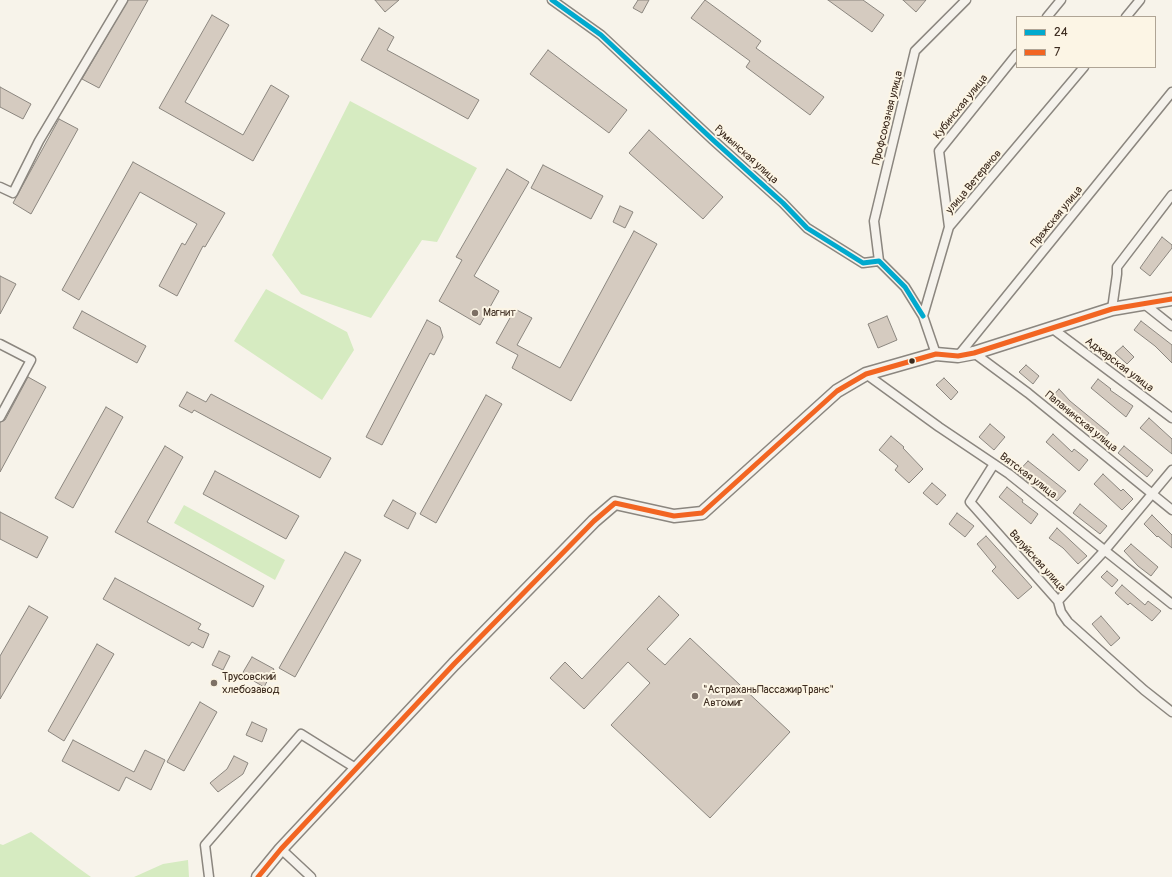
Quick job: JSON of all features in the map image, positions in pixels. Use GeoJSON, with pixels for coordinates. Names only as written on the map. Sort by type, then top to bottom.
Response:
{"type":"FeatureCollection","features":[{"type":"Feature","properties":{"kind":"street"},"geometry":{"type":"LineString","coordinates":[[0,187],[13,194],[39,141],[122,0]]}},
{"type":"Feature","properties":{"kind":"street","name":"Румынская улица"},"geometry":{"type":"LineString","coordinates":[[552,0],[601,36],[712,140],[778,198],[807,228],[864,263],[879,261]]}},
{"type":"Feature","properties":{"kind":"street","name":"Профсоюзная улица"},"geometry":{"type":"LineString","coordinates":[[879,261],[874,221],[915,52],[966,0]]}},
{"type":"Feature","properties":{"kind":"street"},"geometry":{"type":"LineString","coordinates":[[1048,16],[1061,0]]}},
{"type":"Feature","properties":{"kind":"street"},"geometry":{"type":"LineString","coordinates":[[1127,16],[1140,0]]}},
{"type":"Feature","properties":{"kind":"street","name":"Кубинская улица"},"geometry":{"type":"LineString","coordinates":[[950,228],[939,151],[1016,55]]}},
{"type":"Feature","properties":{"kind":"street","name":"улица Ветеранов"},"geometry":{"type":"LineString","coordinates":[[923,316],[950,228],[1083,68]]}},
{"type":"Feature","properties":{"kind":"street","name":"Пражская улица"},"geometry":{"type":"LineString","coordinates":[[958,356],[1172,92]]}},
{"type":"Feature","properties":{"kind":"street"},"geometry":{"type":"LineString","coordinates":[[1112,309],[1117,267],[1172,195]]}},
{"type":"Feature","properties":{"kind":"street"},"geometry":{"type":"LineString","coordinates":[[879,261],[905,287],[923,316],[936,354]]}},
{"type":"Feature","properties":{"kind":"street"},"geometry":{"type":"LineString","coordinates":[[258,877],[281,849],[464,654],[594,521],[615,503],[674,516],[702,513],[837,391],[866,374],[936,354],[958,356],[974,353],[1112,309],[1172,299]]}},
{"type":"Feature","properties":{"kind":"street"},"geometry":{"type":"LineString","coordinates":[[1143,303],[1172,326]]}},
{"type":"Feature","properties":{"kind":"street","name":"Аджарская улица"},"geometry":{"type":"LineString","coordinates":[[1053,329],[1172,418]]}},
{"type":"Feature","properties":{"kind":"street"},"geometry":{"type":"LineString","coordinates":[[0,344],[31,360],[0,416]]}},
{"type":"Feature","properties":{"kind":"street","name":"Папанинская улица"},"geometry":{"type":"LineString","coordinates":[[974,353],[1028,393],[1172,510]]}},
{"type":"Feature","properties":{"kind":"street","name":"Вятская улица"},"geometry":{"type":"LineString","coordinates":[[866,374],[939,427],[994,464],[1106,549],[1172,604]]}},
{"type":"Feature","properties":{"kind":"street","name":"Валуйская улица"},"geometry":{"type":"LineString","coordinates":[[994,464],[970,502],[1058,601],[1061,612],[1068,622],[1144,690],[1172,712]]}},
{"type":"Feature","properties":{"kind":"street"},"geometry":{"type":"LineString","coordinates":[[1058,601],[1106,549],[1172,470]]}},
{"type":"Feature","properties":{"kind":"street"},"geometry":{"type":"LineString","coordinates":[[209,877],[205,844],[301,734],[357,769]]}},
{"type":"Feature","properties":{"kind":"street"},"geometry":{"type":"LineString","coordinates":[[281,849],[311,877]]}},
{"type":"Feature","properties":{"kind":"green space"},"geometry":{"type":"Polygon","coordinates":[[[350,101],[477,168],[437,242],[422,240],[371,318],[301,294],[272,255],[350,101]]]}},
{"type":"Feature","properties":{"kind":"green space"},"geometry":{"type":"Polygon","coordinates":[[[266,289],[347,332],[354,350],[322,400],[234,341],[266,289]]]}},
{"type":"Feature","properties":{"kind":"green space"},"geometry":{"type":"Polygon","coordinates":[[[184,505],[285,560],[275,580],[174,523],[184,505]]]}},
{"type":"Feature","properties":{"kind":"green space"},"geometry":{"type":"Polygon","coordinates":[[[31,832],[91,877],[0,877],[0,844],[3,845],[31,832]]]}},
{"type":"Feature","properties":{"kind":"green space"},"geometry":{"type":"Polygon","coordinates":[[[188,860],[189,877],[134,877],[163,864],[188,860]]]}},
{"type":"Feature","properties":{"kind":"building"},"geometry":{"type":"Polygon","coordinates":[[[128,0],[148,0],[99,88],[82,79],[128,0]]]}},
{"type":"Feature","properties":{"kind":"building"},"geometry":{"type":"Polygon","coordinates":[[[375,0],[399,0],[385,12],[375,0]]]}},
{"type":"Feature","properties":{"kind":"building"},"geometry":{"type":"Polygon","coordinates":[[[638,0],[649,0],[642,13],[633,8],[638,0]]]}},
{"type":"Feature","properties":{"kind":"building"},"geometry":{"type":"Polygon","coordinates":[[[705,0],[761,41],[756,48],[824,97],[810,115],[746,67],[750,61],[691,18],[705,0]]]}},
{"type":"Feature","properties":{"kind":"building"},"geometry":{"type":"Polygon","coordinates":[[[828,0],[863,0],[884,15],[872,32],[828,0]]]}},
{"type":"Feature","properties":{"kind":"building"},"geometry":{"type":"Polygon","coordinates":[[[903,0],[926,0],[916,12],[903,0]]]}},
{"type":"Feature","properties":{"kind":"building"},"geometry":{"type":"Polygon","coordinates":[[[212,15],[229,25],[185,102],[243,135],[271,85],[289,96],[253,161],[159,108],[212,15]]]}},
{"type":"Feature","properties":{"kind":"building"},"geometry":{"type":"Polygon","coordinates":[[[379,28],[394,37],[387,50],[479,100],[468,119],[361,60],[379,28]]]}},
{"type":"Feature","properties":{"kind":"building"},"geometry":{"type":"Polygon","coordinates":[[[548,50],[627,110],[609,133],[530,74],[548,50]]]}},
{"type":"Feature","properties":{"kind":"building"},"geometry":{"type":"Polygon","coordinates":[[[0,87],[31,104],[23,119],[0,107],[0,87]]]}},
{"type":"Feature","properties":{"kind":"building"},"geometry":{"type":"Polygon","coordinates":[[[59,119],[78,129],[31,214],[13,203],[59,119]]]}},
{"type":"Feature","properties":{"kind":"building"},"geometry":{"type":"Polygon","coordinates":[[[649,130],[723,197],[703,219],[629,153],[649,130]]]}},
{"type":"Feature","properties":{"kind":"building"},"geometry":{"type":"Polygon","coordinates":[[[133,162],[225,213],[205,247],[203,246],[177,296],[159,286],[182,243],[185,245],[197,224],[140,192],[79,300],[62,290],[133,162]]]}},
{"type":"Feature","properties":{"kind":"building"},"geometry":{"type":"Polygon","coordinates":[[[543,165],[603,196],[591,219],[531,188],[543,165]]]}},
{"type":"Feature","properties":{"kind":"building"},"geometry":{"type":"Polygon","coordinates":[[[507,169],[529,182],[474,276],[499,291],[480,325],[439,301],[462,260],[456,257],[507,169]]]}},
{"type":"Feature","properties":{"kind":"building"},"geometry":{"type":"Polygon","coordinates":[[[620,206],[633,212],[625,228],[613,222],[620,206]]]}},
{"type":"Feature","properties":{"kind":"building"},"geometry":{"type":"Polygon","coordinates":[[[634,231],[657,244],[571,401],[512,368],[518,355],[496,343],[515,309],[532,318],[517,345],[560,368],[634,231]]]}},
{"type":"Feature","properties":{"kind":"building"},"geometry":{"type":"Polygon","coordinates":[[[1162,237],[1172,245],[1172,248],[1150,276],[1140,268],[1162,237]]]}},
{"type":"Feature","properties":{"kind":"building"},"geometry":{"type":"Polygon","coordinates":[[[0,276],[16,284],[0,314],[0,276]]]}},
{"type":"Feature","properties":{"kind":"building"},"geometry":{"type":"Polygon","coordinates":[[[82,311],[146,346],[137,363],[73,328],[82,311]]]}},
{"type":"Feature","properties":{"kind":"building"},"geometry":{"type":"Polygon","coordinates":[[[887,316],[897,340],[878,348],[868,324],[887,316]]]}},
{"type":"Feature","properties":{"kind":"building"},"geometry":{"type":"Polygon","coordinates":[[[427,320],[440,327],[443,337],[434,355],[430,353],[382,445],[366,437],[427,320]]]}},
{"type":"Feature","properties":{"kind":"building"},"geometry":{"type":"Polygon","coordinates":[[[1141,321],[1172,345],[1172,363],[1155,346],[1134,330],[1141,321]]]}},
{"type":"Feature","properties":{"kind":"building"},"geometry":{"type":"Polygon","coordinates":[[[1123,346],[1134,357],[1127,364],[1115,353],[1123,346]]]}},
{"type":"Feature","properties":{"kind":"building"},"geometry":{"type":"Polygon","coordinates":[[[1026,365],[1039,376],[1033,384],[1019,372],[1026,365]]]}},
{"type":"Feature","properties":{"kind":"building"},"geometry":{"type":"Polygon","coordinates":[[[28,377],[46,387],[0,472],[0,422],[5,420],[28,377]]]}},
{"type":"Feature","properties":{"kind":"building"},"geometry":{"type":"Polygon","coordinates":[[[944,378],[958,392],[951,400],[936,385],[944,378]]]}},
{"type":"Feature","properties":{"kind":"building"},"geometry":{"type":"Polygon","coordinates":[[[1098,379],[1111,389],[1110,390],[1133,406],[1126,417],[1091,388],[1098,379]]]}},
{"type":"Feature","properties":{"kind":"building"},"geometry":{"type":"Polygon","coordinates":[[[1059,389],[1070,401],[1109,433],[1102,441],[1051,398],[1059,389]]]}},
{"type":"Feature","properties":{"kind":"building"},"geometry":{"type":"Polygon","coordinates":[[[187,392],[206,402],[211,394],[331,458],[320,478],[194,410],[192,413],[179,406],[187,392]]]}},
{"type":"Feature","properties":{"kind":"building"},"geometry":{"type":"Polygon","coordinates":[[[486,395],[502,404],[436,523],[420,514],[486,395]]]}},
{"type":"Feature","properties":{"kind":"building"},"geometry":{"type":"Polygon","coordinates":[[[106,407],[123,417],[73,508],[55,498],[106,407]]]}},
{"type":"Feature","properties":{"kind":"building"},"geometry":{"type":"Polygon","coordinates":[[[1149,418],[1172,439],[1172,454],[1140,428],[1149,418]]]}},
{"type":"Feature","properties":{"kind":"building"},"geometry":{"type":"Polygon","coordinates":[[[990,424],[1005,437],[994,450],[979,437],[990,424]]]}},
{"type":"Feature","properties":{"kind":"building"},"geometry":{"type":"Polygon","coordinates":[[[1053,434],[1072,452],[1074,449],[1088,460],[1079,471],[1046,442],[1053,434]]]}},
{"type":"Feature","properties":{"kind":"building"},"geometry":{"type":"Polygon","coordinates":[[[891,436],[904,447],[903,448],[923,469],[909,483],[895,470],[898,466],[879,450],[891,436]]]}},
{"type":"Feature","properties":{"kind":"building"},"geometry":{"type":"Polygon","coordinates":[[[165,446],[183,457],[147,522],[264,586],[253,607],[115,532],[165,446]]]}},
{"type":"Feature","properties":{"kind":"building"},"geometry":{"type":"Polygon","coordinates":[[[1124,446],[1153,470],[1147,477],[1118,453],[1124,446]]]}},
{"type":"Feature","properties":{"kind":"building"},"geometry":{"type":"Polygon","coordinates":[[[1028,461],[1066,491],[1057,501],[1035,483],[1033,486],[1017,473],[1028,461]]]}},
{"type":"Feature","properties":{"kind":"building"},"geometry":{"type":"Polygon","coordinates":[[[215,471],[299,516],[286,539],[203,494],[215,471]]]}},
{"type":"Feature","properties":{"kind":"building"},"geometry":{"type":"Polygon","coordinates":[[[1103,474],[1121,491],[1123,489],[1133,499],[1122,510],[1094,484],[1103,474]]]}},
{"type":"Feature","properties":{"kind":"building"},"geometry":{"type":"Polygon","coordinates":[[[932,483],[946,495],[937,505],[923,493],[932,483]]]}},
{"type":"Feature","properties":{"kind":"building"},"geometry":{"type":"Polygon","coordinates":[[[1007,487],[1023,500],[1022,502],[1038,514],[1031,524],[999,497],[1007,487]]]}},
{"type":"Feature","properties":{"kind":"building"},"geometry":{"type":"Polygon","coordinates":[[[393,500],[416,513],[408,529],[384,516],[393,500]]]}},
{"type":"Feature","properties":{"kind":"building"},"geometry":{"type":"Polygon","coordinates":[[[1080,504],[1107,526],[1100,534],[1073,513],[1080,504]]]}},
{"type":"Feature","properties":{"kind":"building"},"geometry":{"type":"Polygon","coordinates":[[[0,512],[48,537],[37,558],[0,539],[0,512]]]}},
{"type":"Feature","properties":{"kind":"building"},"geometry":{"type":"Polygon","coordinates":[[[957,513],[974,526],[965,537],[949,524],[957,513]]]}},
{"type":"Feature","properties":{"kind":"building"},"geometry":{"type":"Polygon","coordinates":[[[1152,515],[1172,535],[1172,548],[1158,536],[1157,537],[1144,524],[1152,515]]]}},
{"type":"Feature","properties":{"kind":"building"},"geometry":{"type":"Polygon","coordinates":[[[1057,528],[1087,556],[1078,564],[1063,548],[1049,538],[1057,528]]]}},
{"type":"Feature","properties":{"kind":"building"},"geometry":{"type":"Polygon","coordinates":[[[986,536],[1032,587],[1018,599],[992,571],[996,567],[977,544],[986,536]]]}},
{"type":"Feature","properties":{"kind":"building"},"geometry":{"type":"Polygon","coordinates":[[[1131,544],[1158,567],[1151,576],[1138,566],[1124,551],[1131,544]]]}},
{"type":"Feature","properties":{"kind":"building"},"geometry":{"type":"Polygon","coordinates":[[[345,552],[361,560],[295,677],[279,668],[345,552]]]}},
{"type":"Feature","properties":{"kind":"building"},"geometry":{"type":"Polygon","coordinates":[[[1107,571],[1118,580],[1112,587],[1101,577],[1107,571]]]}},
{"type":"Feature","properties":{"kind":"building"},"geometry":{"type":"Polygon","coordinates":[[[115,578],[201,624],[198,629],[209,634],[203,648],[192,642],[189,646],[103,599],[115,578]]]}},
{"type":"Feature","properties":{"kind":"building"},"geometry":{"type":"Polygon","coordinates":[[[1122,585],[1145,605],[1148,601],[1161,611],[1152,621],[1130,603],[1128,605],[1115,593],[1122,585]]]}},
{"type":"Feature","properties":{"kind":"building","name":"\"АстраханьПассажирТранс\" Автомиг"},"geometry":{"type":"Polygon","coordinates":[[[659,596],[679,615],[647,649],[665,665],[690,638],[790,732],[710,818],[611,725],[650,683],[628,662],[584,709],[550,678],[565,662],[582,679],[659,596]]]}},
{"type":"Feature","properties":{"kind":"building"},"geometry":{"type":"Polygon","coordinates":[[[29,606],[48,617],[0,699],[0,656],[29,606]]]}},
{"type":"Feature","properties":{"kind":"building"},"geometry":{"type":"Polygon","coordinates":[[[1101,616],[1120,638],[1111,646],[1092,624],[1101,616]]]}},
{"type":"Feature","properties":{"kind":"building"},"geometry":{"type":"Polygon","coordinates":[[[97,644],[114,654],[64,741],[48,731],[97,644]]]}},
{"type":"Feature","properties":{"kind":"building"},"geometry":{"type":"Polygon","coordinates":[[[219,651],[230,656],[223,670],[212,665],[219,651]]]}},
{"type":"Feature","properties":{"kind":"building"},"geometry":{"type":"Polygon","coordinates":[[[252,657],[274,669],[264,687],[242,674],[252,657]]]}},
{"type":"Feature","properties":{"kind":"building"},"geometry":{"type":"Polygon","coordinates":[[[200,702],[217,712],[184,771],[167,762],[200,702]]]}},
{"type":"Feature","properties":{"kind":"building"},"geometry":{"type":"Polygon","coordinates":[[[252,722],[267,729],[262,742],[246,735],[252,722]]]}},
{"type":"Feature","properties":{"kind":"building"},"geometry":{"type":"Polygon","coordinates":[[[73,740],[134,772],[145,750],[165,760],[151,790],[126,777],[119,791],[62,761],[73,740]]]}},
{"type":"Feature","properties":{"kind":"building"},"geometry":{"type":"Polygon","coordinates":[[[234,756],[248,763],[243,774],[218,792],[210,783],[227,769],[234,756]]]}},
{"type":"Feature","properties":{"kind":"transit line","name":"24"},"geometry":{"type":"LineString","coordinates":[[552,0],[601,35],[783,203],[807,228],[863,263],[879,261],[905,287],[923,316]]}},
{"type":"Feature","properties":{"kind":"transit line","name":"7"},"geometry":{"type":"LineString","coordinates":[[258,877],[281,849],[454,664],[594,521],[615,503],[674,516],[702,513],[837,391],[866,374],[936,354],[958,356],[974,353],[1112,309],[1172,299]]}},
{"type":"Feature","properties":{"kind":"place","name":"Магнит"},"geometry":{"type":"Point","coordinates":[475,313]}},
{"type":"Feature","properties":{"kind":"place","name":"Трусовский хлебозавод"},"geometry":{"type":"Point","coordinates":[214,683]}},
{"type":"Feature","properties":{"kind":"place","name":"\"АстраханьПассажирТранс\" Автомиг"},"geometry":{"type":"Point","coordinates":[695,696]}}]}
